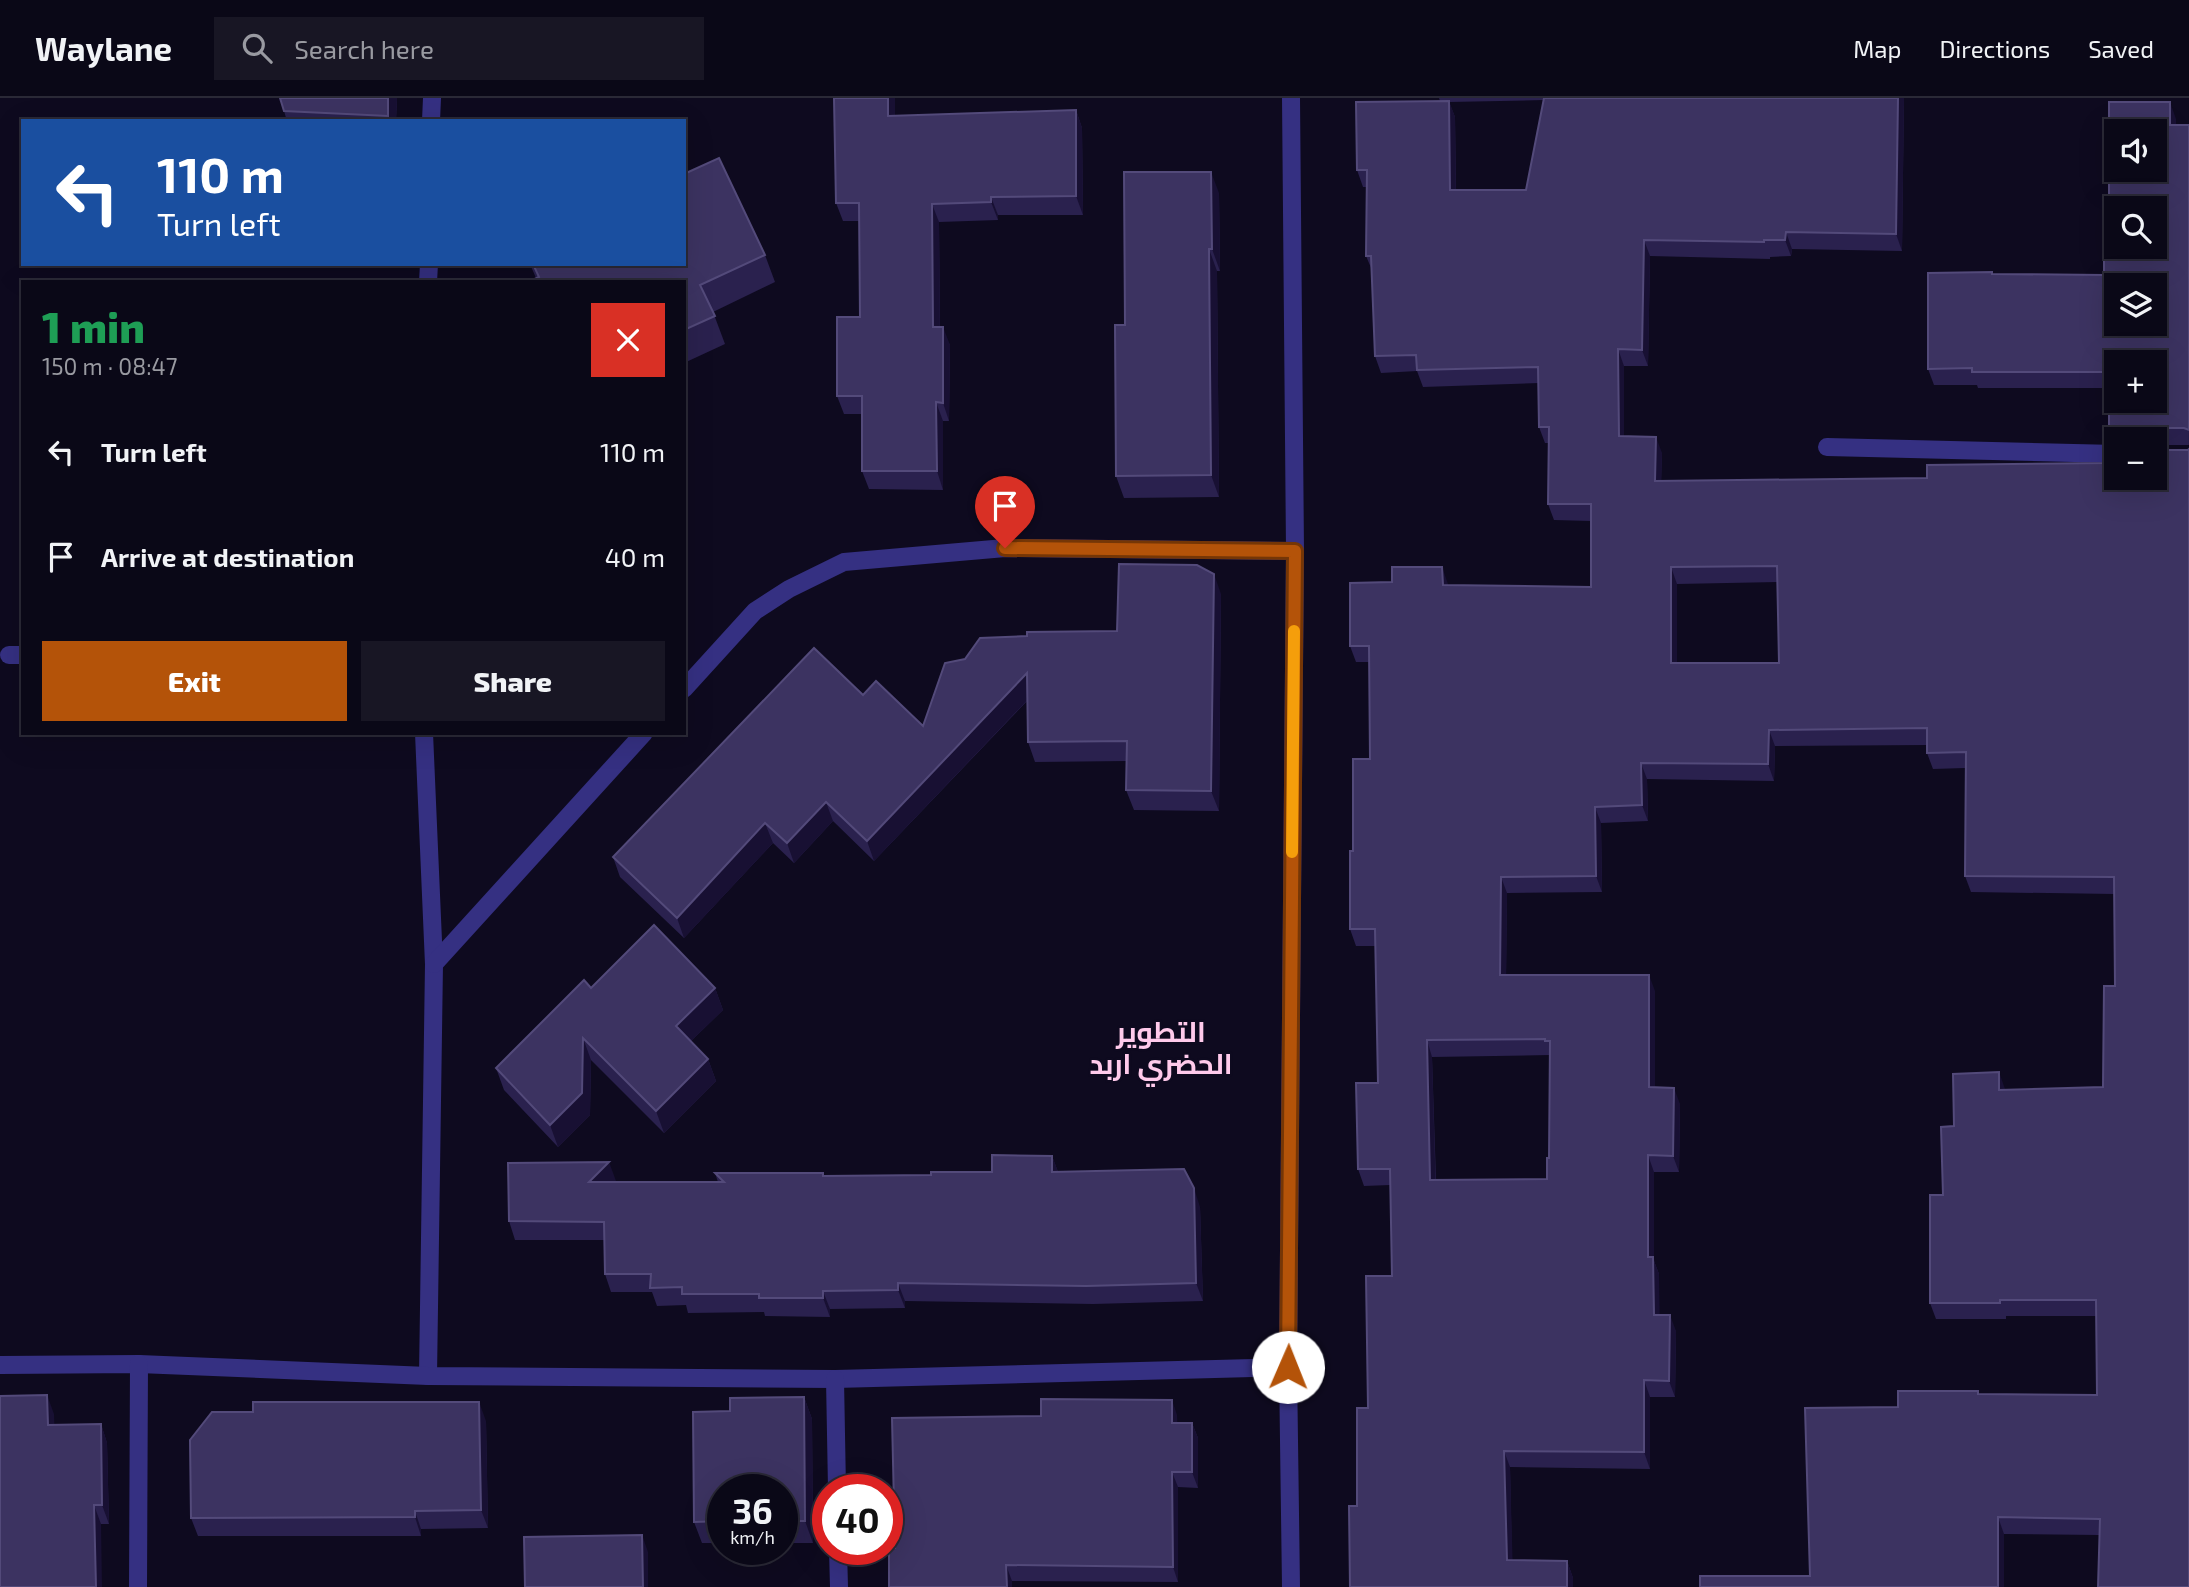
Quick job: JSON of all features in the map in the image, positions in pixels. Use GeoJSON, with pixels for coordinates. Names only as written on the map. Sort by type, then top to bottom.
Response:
{"type":"FeatureCollection","features":[{"type":"Feature","properties":{"kind":"street"},"geometry":{"type":"LineString","coordinates":[[431,119],[432,98]]}},
{"type":"Feature","properties":{"kind":"street"},"geometry":{"type":"LineString","coordinates":[[1291,98],[1295,551],[1288,1367],[1292,1587]]}},
{"type":"Feature","properties":{"kind":"street"},"geometry":{"type":"LineString","coordinates":[[1827,447],[2104,454]]}},
{"type":"Feature","properties":{"kind":"street"},"geometry":{"type":"LineString","coordinates":[[686,687],[755,611],[844,562],[1005,548],[1295,551]]}},
{"type":"Feature","properties":{"kind":"street"},"geometry":{"type":"LineString","coordinates":[[424,735],[434,964],[428,1376]]}},
{"type":"Feature","properties":{"kind":"street"},"geometry":{"type":"LineString","coordinates":[[434,964],[642,735]]}},
{"type":"Feature","properties":{"kind":"street"},"geometry":{"type":"LineString","coordinates":[[0,1365],[139,1364],[428,1376],[835,1379],[1288,1367]]}},
{"type":"Feature","properties":{"kind":"street"},"geometry":{"type":"LineString","coordinates":[[138,1587],[139,1364]]}},
{"type":"Feature","properties":{"kind":"street"},"geometry":{"type":"LineString","coordinates":[[835,1379],[837,1474]]}},
{"type":"Feature","properties":{"kind":"street"},"geometry":{"type":"LineString","coordinates":[[838,1565],[839,1587]]}},
{"type":"Feature","properties":{"kind":"building"},"geometry":{"type":"Polygon","coordinates":[[[280,98],[388,98],[388,116],[284,111],[280,98]]]}},
{"type":"Feature","properties":{"kind":"building"},"geometry":{"type":"Polygon","coordinates":[[[834,98],[888,98],[888,116],[1076,110],[1076,196],[991,197],[991,202],[932,204],[933,327],[943,327],[943,403],[936,402],[937,471],[862,471],[862,396],[837,396],[837,317],[860,317],[859,203],[836,203],[834,98]]]}},
{"type":"Feature","properties":{"kind":"building"},"geometry":{"type":"Polygon","coordinates":[[[1544,98],[1898,98],[1896,234],[1786,232],[1785,240],[1764,242],[1644,240],[1642,350],[1618,349],[1619,436],[1656,437],[1655,481],[1927,478],[1927,465],[2104,463],[2104,490],[2167,490],[2167,450],[2189,449],[2189,1587],[2098,1587],[2100,1519],[1998,1517],[1998,1587],[1700,1587],[1700,1576],[1810,1576],[1805,1408],[1898,1407],[1898,1391],[2097,1395],[2096,1300],[1930,1303],[1930,1195],[1943,1195],[1941,1127],[1954,1126],[1953,1074],[1999,1072],[1999,1090],[2103,1087],[2104,986],[2115,986],[2114,877],[1965,876],[1966,752],[1927,753],[1927,728],[1769,730],[1768,764],[1641,763],[1642,805],[1595,807],[1596,876],[1501,877],[1500,975],[1649,975],[1649,1087],[1674,1088],[1673,1156],[1648,1155],[1648,1257],[1653,1257],[1654,1315],[1670,1315],[1669,1381],[1644,1380],[1644,1452],[1504,1451],[1507,1560],[1567,1561],[1567,1587],[1350,1587],[1349,1506],[1357,1506],[1357,1408],[1368,1408],[1366,1276],[1392,1276],[1390,1169],[1358,1169],[1356,1083],[1378,1083],[1375,929],[1350,929],[1353,759],[1370,759],[1369,646],[1350,646],[1350,583],[1392,582],[1392,567],[1442,567],[1443,585],[1591,587],[1591,504],[1548,504],[1549,427],[1539,427],[1538,367],[1417,370],[1416,355],[1375,356],[1371,256],[1366,256],[1367,170],[1357,170],[1356,102],[1449,101],[1450,190],[1526,190],[1544,98]],[[1777,566],[1671,567],[1671,663],[1779,663],[1777,566]],[[1427,1040],[1430,1180],[1547,1179],[1550,1041],[1427,1040]]]}},
{"type":"Feature","properties":{"kind":"building"},"geometry":{"type":"Polygon","coordinates":[[[2109,102],[2170,102],[2170,125],[2189,125],[2189,430],[2109,426],[2109,413],[2167,413],[2167,350],[2104,350],[2104,372],[1972,372],[1972,368],[1928,369],[1928,273],[2104,275],[2104,336],[2167,336],[2167,273],[2104,273],[2104,259],[2167,259],[2167,196],[2109,196],[2109,182],[2167,182],[2167,119],[2109,119],[2109,102]]]}},
{"type":"Feature","properties":{"kind":"building"},"geometry":{"type":"Polygon","coordinates":[[[719,158],[765,255],[700,285],[715,316],[686,329],[686,280],[532,280],[539,277],[534,266],[686,266],[686,173],[719,158]]]}},
{"type":"Feature","properties":{"kind":"building"},"geometry":{"type":"Polygon","coordinates":[[[1124,172],[1211,172],[1211,475],[1116,476],[1115,325],[1125,325],[1124,172]]]}},
{"type":"Feature","properties":{"kind":"building"},"geometry":{"type":"Polygon","coordinates":[[[1119,564],[1197,565],[1214,574],[1211,791],[1126,790],[1127,741],[1028,742],[1027,673],[867,841],[826,802],[787,843],[765,823],[677,918],[613,857],[814,648],[863,695],[876,681],[923,726],[945,663],[965,659],[980,638],[1027,636],[1027,632],[1117,631],[1119,564]]]}},
{"type":"Feature","properties":{"kind":"building"},"geometry":{"type":"Polygon","coordinates":[[[654,925],[715,988],[676,1026],[708,1059],[656,1111],[583,1038],[582,1093],[550,1125],[496,1068],[584,980],[591,988],[654,925]]]}},
{"type":"Feature","properties":{"kind":"building"},"geometry":{"type":"Polygon","coordinates":[[[992,1155],[1052,1156],[1052,1172],[1184,1169],[1194,1188],[1196,1283],[1086,1286],[898,1283],[898,1290],[823,1291],[823,1298],[759,1298],[759,1294],[682,1294],[682,1287],[650,1288],[651,1274],[605,1274],[604,1222],[509,1221],[508,1163],[609,1162],[589,1182],[724,1182],[715,1173],[823,1173],[823,1176],[992,1172],[992,1155]]]}},
{"type":"Feature","properties":{"kind":"building"},"geometry":{"type":"Polygon","coordinates":[[[47,1395],[48,1425],[101,1424],[102,1505],[94,1505],[96,1587],[0,1587],[0,1396],[47,1395]]]}},
{"type":"Feature","properties":{"kind":"building"},"geometry":{"type":"Polygon","coordinates":[[[804,1397],[805,1521],[798,1521],[798,1474],[707,1474],[707,1522],[694,1522],[693,1412],[730,1411],[730,1398],[804,1397]]]}},
{"type":"Feature","properties":{"kind":"building"},"geometry":{"type":"Polygon","coordinates":[[[1041,1399],[1172,1400],[1172,1423],[1192,1423],[1192,1472],[1172,1472],[1173,1567],[1006,1565],[1007,1587],[889,1587],[889,1565],[903,1565],[903,1474],[893,1474],[892,1418],[1041,1416],[1041,1399]]]}},
{"type":"Feature","properties":{"kind":"building"},"geometry":{"type":"Polygon","coordinates":[[[253,1402],[479,1402],[481,1510],[415,1511],[415,1517],[191,1518],[190,1440],[212,1412],[253,1412],[253,1402]]]}},
{"type":"Feature","properties":{"kind":"building"},"geometry":{"type":"Polygon","coordinates":[[[642,1535],[643,1587],[525,1587],[524,1537],[642,1535]]]}},
{"type":"Feature","properties":{"kind":"slow traffic"},"geometry":{"type":"LineString","coordinates":[[1292,852],[1294,631]]}},
{"type":"Feature","properties":{"kind":"district","name":"التطوير الحضري اربد"},"geometry":{"type":"Point","coordinates":[1161,1047]}},
{"type":"Feature","properties":{"kind":"route"},"geometry":{"type":"LineString","coordinates":[[1005,548],[1295,551],[1288,1367]]}}]}
